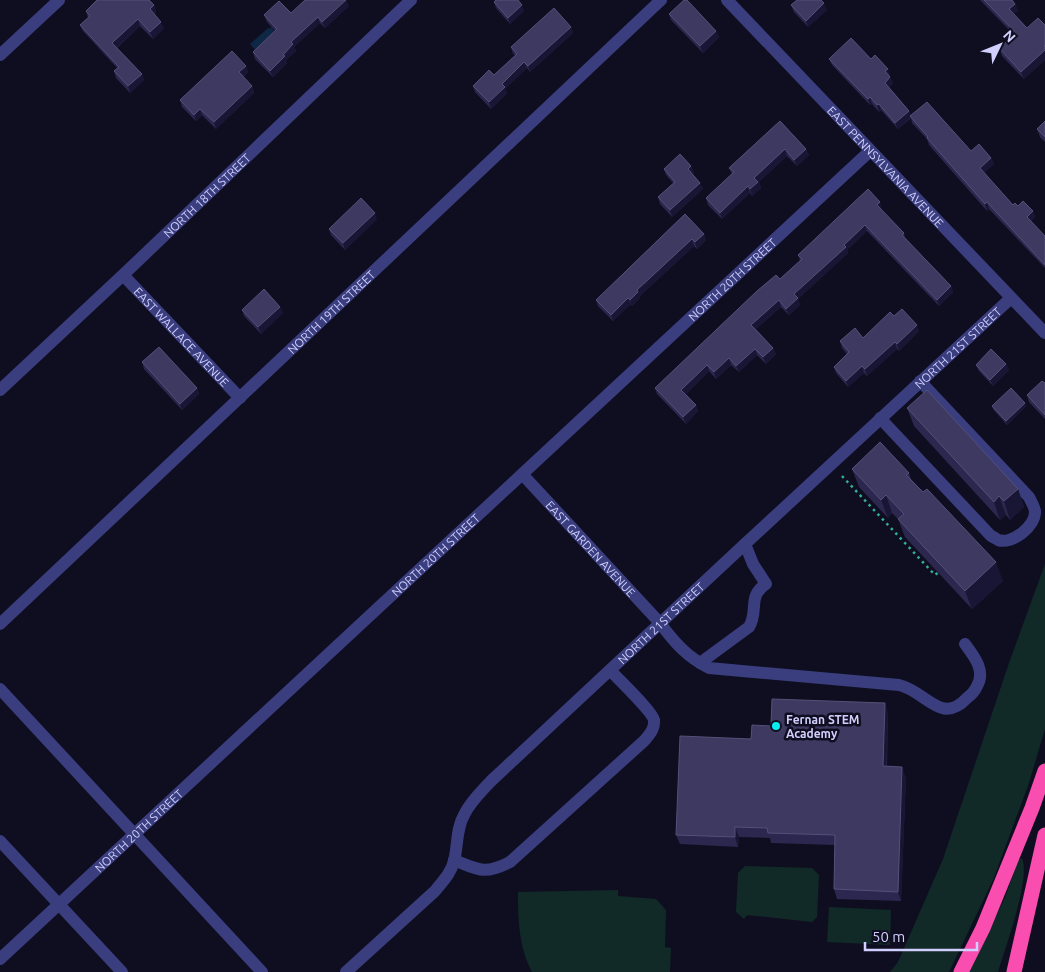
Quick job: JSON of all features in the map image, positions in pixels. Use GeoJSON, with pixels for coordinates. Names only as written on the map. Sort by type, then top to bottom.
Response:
{"type":"FeatureCollection","features":[{"type":"Feature","properties":{"kind":"highway"},"geometry":{"type":"LineString","coordinates":[[961,972],[986,919],[1032,808],[1045,771]]}},
{"type":"Feature","properties":{"kind":"highway"},"geometry":{"type":"LineString","coordinates":[[1014,972],[1045,835]]}},
{"type":"Feature","properties":{"kind":"street"},"geometry":{"type":"LineString","coordinates":[[0,54],[59,0]]}},
{"type":"Feature","properties":{"kind":"street","name":"NORTH 18TH STREET"},"geometry":{"type":"LineString","coordinates":[[0,390],[123,276],[411,0]]}},
{"type":"Feature","properties":{"kind":"street","name":"NORTH 19TH STREET"},"geometry":{"type":"LineString","coordinates":[[0,624],[661,0]]}},
{"type":"Feature","properties":{"kind":"street","name":"EAST PENNSYLVANIA AVENUE"},"geometry":{"type":"LineString","coordinates":[[727,0],[1045,333]]}},
{"type":"Feature","properties":{"kind":"street","name":"NORTH 20TH STREET"},"geometry":{"type":"LineString","coordinates":[[0,959],[870,151]]}},
{"type":"Feature","properties":{"kind":"street","name":"EAST WALLACE AVENUE"},"geometry":{"type":"LineString","coordinates":[[123,276],[240,398]]}},
{"type":"Feature","properties":{"kind":"street","name":"NORTH 21ST STREET"},"geometry":{"type":"LineString","coordinates":[[346,972],[435,891],[448,876],[454,860],[463,815],[470,804],[491,781],[1011,298]]}},
{"type":"Feature","properties":{"kind":"street"},"geometry":{"type":"LineString","coordinates":[[880,418],[991,536],[998,540],[1011,539],[1027,528],[1035,511],[1029,497],[920,381]]}},
{"type":"Feature","properties":{"kind":"street","name":"EAST GARDEN AVENUE"},"geometry":{"type":"LineString","coordinates":[[523,474],[660,623],[680,649],[700,664]]}},
{"type":"Feature","properties":{"kind":"street"},"geometry":{"type":"LineString","coordinates":[[745,544],[752,564],[766,584],[755,594],[752,623],[700,664],[709,668],[899,685],[909,687],[934,705],[950,709],[957,707],[965,701],[978,686],[980,677],[980,670],[975,659],[964,644]]}},
{"type":"Feature","properties":{"kind":"street"},"geometry":{"type":"LineString","coordinates":[[454,860],[479,870],[488,871],[510,862],[644,741],[652,731],[654,720],[610,670]]}},
{"type":"Feature","properties":{"kind":"street"},"geometry":{"type":"LineString","coordinates":[[0,689],[262,972]]}},
{"type":"Feature","properties":{"kind":"street"},"geometry":{"type":"LineString","coordinates":[[0,842],[122,972]]}},
{"type":"Feature","properties":{"kind":"path"},"geometry":{"type":"LineString","coordinates":[[842,476],[935,575],[942,569]]}},
{"type":"Feature","properties":{"kind":"green space"},"geometry":{"type":"Polygon","coordinates":[[[1045,564],[1045,729],[1028,786],[993,880],[949,972],[890,972],[898,962],[943,859],[1009,663],[1045,564]]]}},
{"type":"Feature","properties":{"kind":"green space"},"geometry":{"type":"Polygon","coordinates":[[[1022,858],[1024,867],[1020,896],[998,972],[967,972],[1005,898],[1018,860],[1022,858]]]}},
{"type":"Feature","properties":{"kind":"green space"},"geometry":{"type":"Polygon","coordinates":[[[745,866],[812,868],[819,875],[817,917],[812,922],[747,915],[744,919],[736,912],[738,873],[745,866]]]}},
{"type":"Feature","properties":{"kind":"green space"},"geometry":{"type":"Polygon","coordinates":[[[618,890],[618,896],[656,899],[666,910],[665,947],[671,948],[670,972],[532,972],[524,953],[520,934],[518,892],[618,890]]]}},
{"type":"Feature","properties":{"kind":"green space"},"geometry":{"type":"Polygon","coordinates":[[[829,907],[891,910],[890,945],[827,942],[829,907]]]}},
{"type":"Feature","properties":{"kind":"water"},"geometry":{"type":"Polygon","coordinates":[[[271,27],[275,32],[257,52],[250,44],[271,27]]]}},
{"type":"Feature","properties":{"kind":"building"},"geometry":{"type":"Polygon","coordinates":[[[97,0],[149,0],[154,5],[150,9],[161,22],[150,32],[138,19],[112,43],[142,74],[128,86],[114,71],[119,67],[80,25],[90,16],[86,11],[97,0]]]}},
{"type":"Feature","properties":{"kind":"building"},"geometry":{"type":"Polygon","coordinates":[[[305,0],[346,0],[322,22],[318,17],[291,42],[293,44],[283,55],[285,56],[270,71],[253,52],[277,29],[264,15],[279,1],[291,13],[305,0]]]}},
{"type":"Feature","properties":{"kind":"building"},"geometry":{"type":"Polygon","coordinates":[[[496,0],[518,0],[522,5],[508,18],[494,2],[496,0]]]}},
{"type":"Feature","properties":{"kind":"building"},"geometry":{"type":"Polygon","coordinates":[[[684,0],[687,0],[716,31],[700,46],[669,14],[684,0]]]}},
{"type":"Feature","properties":{"kind":"building"},"geometry":{"type":"Polygon","coordinates":[[[797,0],[821,0],[824,3],[806,21],[791,5],[797,0]]]}},
{"type":"Feature","properties":{"kind":"building"},"geometry":{"type":"Polygon","coordinates":[[[984,0],[1012,0],[1015,4],[1009,9],[1027,28],[1038,18],[1045,25],[1045,50],[1021,72],[999,48],[1016,33],[984,0]]]}},
{"type":"Feature","properties":{"kind":"building"},"geometry":{"type":"Polygon","coordinates":[[[554,8],[571,27],[528,66],[524,62],[502,84],[505,87],[489,102],[473,86],[489,70],[494,75],[517,54],[511,47],[554,8]]]}},
{"type":"Feature","properties":{"kind":"building"},"geometry":{"type":"Polygon","coordinates":[[[851,38],[871,59],[875,55],[888,69],[885,71],[890,77],[885,83],[909,111],[895,123],[879,104],[877,105],[870,97],[868,99],[829,59],[851,38]]]}},
{"type":"Feature","properties":{"kind":"building"},"geometry":{"type":"Polygon","coordinates":[[[232,51],[246,66],[239,72],[252,86],[214,122],[200,109],[194,115],[180,100],[232,51]]]}},
{"type":"Feature","properties":{"kind":"building"},"geometry":{"type":"Polygon","coordinates":[[[927,102],[971,151],[979,144],[991,158],[980,168],[1013,205],[1015,203],[1018,206],[1023,201],[1033,211],[1027,217],[1045,236],[1045,265],[987,202],[985,204],[910,116],[927,102]]]}},
{"type":"Feature","properties":{"kind":"building"},"geometry":{"type":"Polygon","coordinates":[[[780,121],[806,149],[794,160],[785,149],[754,178],[758,182],[750,189],[748,186],[720,213],[706,198],[734,172],[729,168],[780,121]]]}},
{"type":"Feature","properties":{"kind":"building"},"geometry":{"type":"Polygon","coordinates":[[[1045,121],[1045,137],[1037,129],[1045,121]]]}},
{"type":"Feature","properties":{"kind":"building"},"geometry":{"type":"Polygon","coordinates":[[[680,154],[691,166],[688,169],[700,183],[670,210],[658,197],[675,182],[664,169],[680,154]]]}},
{"type":"Feature","properties":{"kind":"building"},"geometry":{"type":"Polygon","coordinates":[[[868,189],[880,202],[877,205],[904,233],[902,235],[951,286],[937,300],[865,225],[844,245],[846,247],[794,294],[798,298],[786,309],[779,300],[751,325],[773,348],[763,357],[755,349],[736,366],[729,358],[714,372],[707,365],[681,390],[696,405],[683,417],[655,388],[757,291],[776,275],[780,279],[802,259],[798,255],[868,189]]]}},
{"type":"Feature","properties":{"kind":"building"},"geometry":{"type":"Polygon","coordinates":[[[361,198],[375,213],[343,243],[329,229],[361,198]]]}},
{"type":"Feature","properties":{"kind":"building"},"geometry":{"type":"Polygon","coordinates":[[[685,214],[704,234],[695,242],[692,239],[637,290],[638,292],[630,300],[628,298],[611,315],[596,300],[685,214]]]}},
{"type":"Feature","properties":{"kind":"building"},"geometry":{"type":"Polygon","coordinates":[[[264,289],[280,307],[258,327],[242,310],[264,289]]]}},
{"type":"Feature","properties":{"kind":"building"},"geometry":{"type":"Polygon","coordinates":[[[902,309],[917,325],[897,344],[895,342],[865,369],[862,366],[846,381],[834,367],[849,352],[840,341],[855,328],[863,338],[890,312],[894,316],[902,309]]]}},
{"type":"Feature","properties":{"kind":"building"},"geometry":{"type":"Polygon","coordinates":[[[159,347],[197,388],[180,404],[142,362],[159,347]]]}},
{"type":"Feature","properties":{"kind":"building"},"geometry":{"type":"Polygon","coordinates":[[[991,349],[1006,364],[990,380],[976,365],[991,349]]]}},
{"type":"Feature","properties":{"kind":"building"},"geometry":{"type":"Polygon","coordinates":[[[1042,381],[1045,383],[1045,415],[1027,395],[1042,381]]]}},
{"type":"Feature","properties":{"kind":"building"},"geometry":{"type":"Polygon","coordinates":[[[1011,388],[1025,403],[1006,421],[992,406],[1011,388]]]}},
{"type":"Feature","properties":{"kind":"building"},"geometry":{"type":"Polygon","coordinates":[[[927,390],[1018,489],[1004,501],[999,496],[994,502],[907,408],[927,390]]]}},
{"type":"Feature","properties":{"kind":"building"},"geometry":{"type":"Polygon","coordinates":[[[880,442],[909,473],[906,475],[923,492],[927,489],[996,562],[965,591],[898,519],[904,514],[886,495],[881,500],[852,469],[880,442]]]}},
{"type":"Feature","properties":{"kind":"building"},"geometry":{"type":"Polygon","coordinates":[[[772,699],[885,703],[883,766],[902,767],[898,892],[834,889],[835,835],[768,833],[767,828],[735,827],[735,837],[676,835],[680,736],[751,739],[752,725],[771,726],[772,699]]]}},
{"type":"Feature","properties":{"kind":"place","name":"Fernan STEM Academy"},"geometry":{"type":"Point","coordinates":[776,726]}}]}
